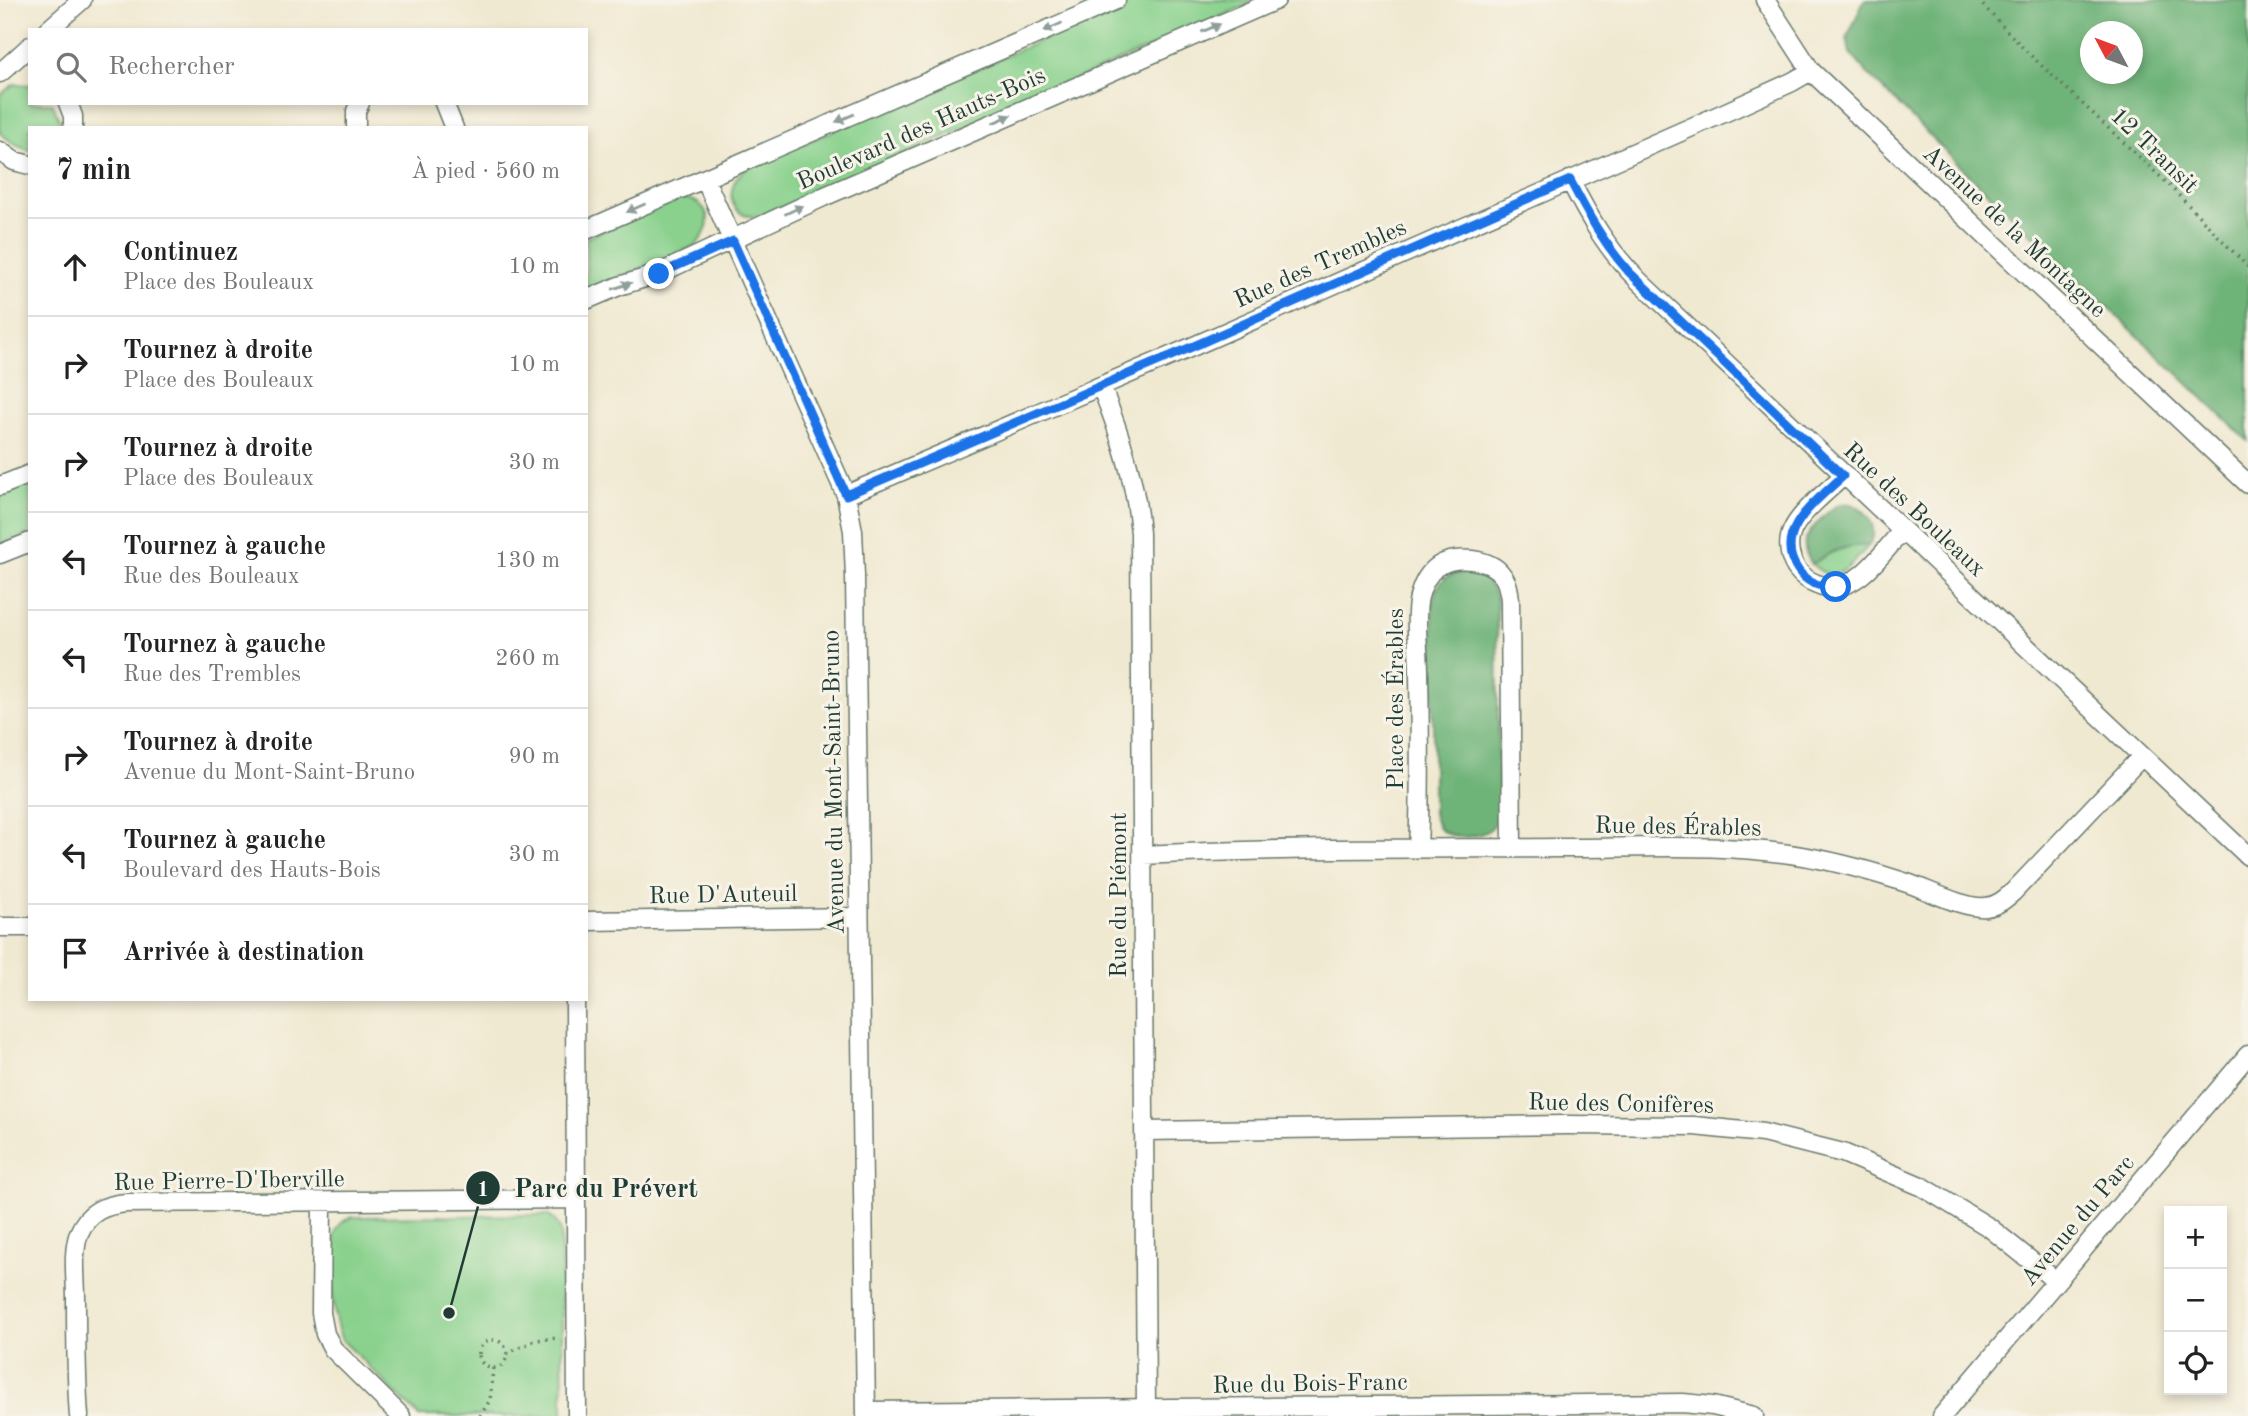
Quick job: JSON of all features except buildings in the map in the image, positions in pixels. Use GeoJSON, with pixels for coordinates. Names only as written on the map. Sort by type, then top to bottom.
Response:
{"type":"FeatureCollection","features":[{"type":"Feature","properties":{"kind":"street"},"geometry":{"type":"LineString","coordinates":[[50,28],[82,0]]}},
{"type":"Feature","properties":{"kind":"street","name":"Boulevard des Hauts-Bois"},"geometry":{"type":"LineString","coordinates":[[588,229],[1116,0]]}},
{"type":"Feature","properties":{"kind":"street","name":"Boulevard des Hauts-Bois"},"geometry":{"type":"LineString","coordinates":[[588,299],[659,274],[791,211],[1276,0]]}},
{"type":"Feature","properties":{"kind":"street","name":"Avenue de la Montagne"},"geometry":{"type":"LineString","coordinates":[[1765,0],[1811,71],[2248,484]]}},
{"type":"Feature","properties":{"kind":"street"},"geometry":{"type":"LineString","coordinates":[[0,73],[27,52]]}},
{"type":"Feature","properties":{"kind":"street","name":"Rue des Trembles"},"geometry":{"type":"LineString","coordinates":[[846,495],[1570,180],[1793,82],[1811,71]]}},
{"type":"Feature","properties":{"kind":"street"},"geometry":{"type":"LineString","coordinates":[[69,105],[73,126]]}},
{"type":"Feature","properties":{"kind":"street"},"geometry":{"type":"LineString","coordinates":[[356,126],[356,111],[359,105]]}},
{"type":"Feature","properties":{"kind":"street"},"geometry":{"type":"LineString","coordinates":[[445,105],[453,126]]}},
{"type":"Feature","properties":{"kind":"street"},"geometry":{"type":"LineString","coordinates":[[0,151],[14,161],[28,164]]}},
{"type":"Feature","properties":{"kind":"street","name":"Avenue du Mont-Saint-Bruno"},"geometry":{"type":"LineString","coordinates":[[705,179],[846,495],[853,531],[856,576],[866,1414]]}},
{"type":"Feature","properties":{"kind":"street","name":"Rue des Bouleaux"},"geometry":{"type":"LineString","coordinates":[[1570,180],[1596,229],[1629,272],[2248,856]]}},
{"type":"Feature","properties":{"kind":"street","name":"Rue du Piémont"},"geometry":{"type":"LineString","coordinates":[[1101,386],[1126,454],[1138,506],[1142,587],[1146,1409]]}},
{"type":"Feature","properties":{"kind":"street"},"geometry":{"type":"LineString","coordinates":[[0,486],[28,475]]}},
{"type":"Feature","properties":{"kind":"street"},"geometry":{"type":"LineString","coordinates":[[1843,476],[1803,516],[1791,534],[1789,550],[1792,561],[1804,578],[1826,587],[1847,584],[1867,570],[1902,531]]}},
{"type":"Feature","properties":{"kind":"street"},"geometry":{"type":"LineString","coordinates":[[0,554],[28,543]]}},
{"type":"Feature","properties":{"kind":"street","name":"Place des Érables"},"geometry":{"type":"LineString","coordinates":[[1418,848],[1418,603],[1425,580],[1435,568],[1449,561],[1468,560],[1497,569],[1507,584],[1510,600],[1512,848]]}},
{"type":"Feature","properties":{"kind":"street","name":"Rue des Érables"},"geometry":{"type":"LineString","coordinates":[[1143,855],[1418,848],[1716,848],[1786,854],[1861,869],[1969,904],[1987,906],[2000,902],[2013,892],[2142,756]]}},
{"type":"Feature","properties":{"kind":"street","name":"Rue D'Auteuil"},"geometry":{"type":"LineString","coordinates":[[588,920],[859,917]]}},
{"type":"Feature","properties":{"kind":"street"},"geometry":{"type":"LineString","coordinates":[[0,928],[28,927]]}},
{"type":"Feature","properties":{"kind":"street"},"geometry":{"type":"LineString","coordinates":[[575,1001],[577,1416]]}},
{"type":"Feature","properties":{"kind":"street","name":"Avenue du Parc"},"geometry":{"type":"LineString","coordinates":[[1942,1416],[2248,1055]]}},
{"type":"Feature","properties":{"kind":"street","name":"Rue des Conifères"},"geometry":{"type":"LineString","coordinates":[[1145,1131],[1566,1125],[1694,1126],[1763,1133],[1843,1153],[1923,1187],[1975,1217],[2056,1281]]}},
{"type":"Feature","properties":{"kind":"street","name":"Rue Pierre-D'Iberville"},"geometry":{"type":"LineString","coordinates":[[79,1416],[76,1374],[76,1249],[79,1234],[92,1216],[105,1206],[116,1203],[575,1199]]}},
{"type":"Feature","properties":{"kind":"street"},"geometry":{"type":"LineString","coordinates":[[322,1203],[321,1313],[325,1334],[333,1349],[401,1416]]}},
{"type":"Feature","properties":{"kind":"street","name":"Rue du Bois-Franc"},"geometry":{"type":"LineString","coordinates":[[866,1414],[1146,1409],[1431,1411],[1691,1403],[1718,1406],[1754,1416]]}},
{"type":"Feature","properties":{"kind":"path","name":"12 Transit"},"geometry":{"type":"LineString","coordinates":[[1978,0],[2025,50],[2167,183],[2248,267]]}},
{"type":"Feature","properties":{"kind":"path"},"geometry":{"type":"LineString","coordinates":[[508,1354],[504,1345],[496,1340],[486,1342],[480,1353],[482,1362],[493,1368],[501,1366],[508,1354],[536,1340],[576,1338]]}},
{"type":"Feature","properties":{"kind":"path"},"geometry":{"type":"LineString","coordinates":[[480,1416],[490,1400],[493,1368]]}},
{"type":"Feature","properties":{"kind":"green space"},"geometry":{"type":"Polygon","coordinates":[[[1134,0],[1259,0],[762,216],[744,215],[734,205],[733,185],[745,169],[1134,0]]]}},
{"type":"Feature","properties":{"kind":"green space"},"geometry":{"type":"Polygon","coordinates":[[[1864,0],[2248,0],[2248,441],[1969,175],[1850,53],[1847,38],[1864,0]]]}},
{"type":"Feature","properties":{"kind":"green space"},"geometry":{"type":"Polygon","coordinates":[[[14,84],[28,85],[28,105],[53,105],[60,126],[28,126],[28,150],[13,143],[0,133],[0,95],[14,84]]]}},
{"type":"Feature","properties":{"kind":"green space"},"geometry":{"type":"Polygon","coordinates":[[[679,197],[698,203],[707,214],[706,229],[695,246],[588,291],[588,237],[679,197]]]}},
{"type":"Feature","properties":{"kind":"green space"},"geometry":{"type":"Polygon","coordinates":[[[28,482],[28,534],[0,546],[0,494],[28,482]]]}},
{"type":"Feature","properties":{"kind":"green space"},"geometry":{"type":"Polygon","coordinates":[[[1839,504],[1856,506],[1867,514],[1873,532],[1870,544],[1839,550],[1812,564],[1806,552],[1806,538],[1817,523],[1839,504]]]}},
{"type":"Feature","properties":{"kind":"green space"},"geometry":{"type":"Polygon","coordinates":[[[1870,544],[1851,565],[1837,573],[1829,574],[1812,564],[1839,549],[1870,544]]]}},
{"type":"Feature","properties":{"kind":"green space"},"geometry":{"type":"Polygon","coordinates":[[[1470,572],[1488,582],[1497,601],[1499,807],[1496,821],[1491,828],[1477,835],[1461,837],[1440,829],[1433,814],[1433,599],[1438,586],[1450,575],[1470,572]]]}},
{"type":"Feature","properties":{"kind":"green space"},"geometry":{"type":"Polygon","coordinates":[[[545,1215],[555,1221],[561,1232],[563,1416],[419,1416],[342,1340],[334,1302],[335,1235],[346,1220],[353,1217],[545,1215]]]}},
{"type":"Feature","properties":{"kind":"place","name":"Parc du Prévert"},"geometry":{"type":"Point","coordinates":[449,1313]}},
{"type":"Feature","properties":{"kind":"route"},"geometry":{"type":"LineString","coordinates":[[659,274],[733,241],[846,495],[1194,346],[1570,180],[1592,223],[1629,272],[1843,476],[1803,516],[1793,530],[1789,542],[1792,561],[1804,578],[1814,584],[1836,587]]}}]}
